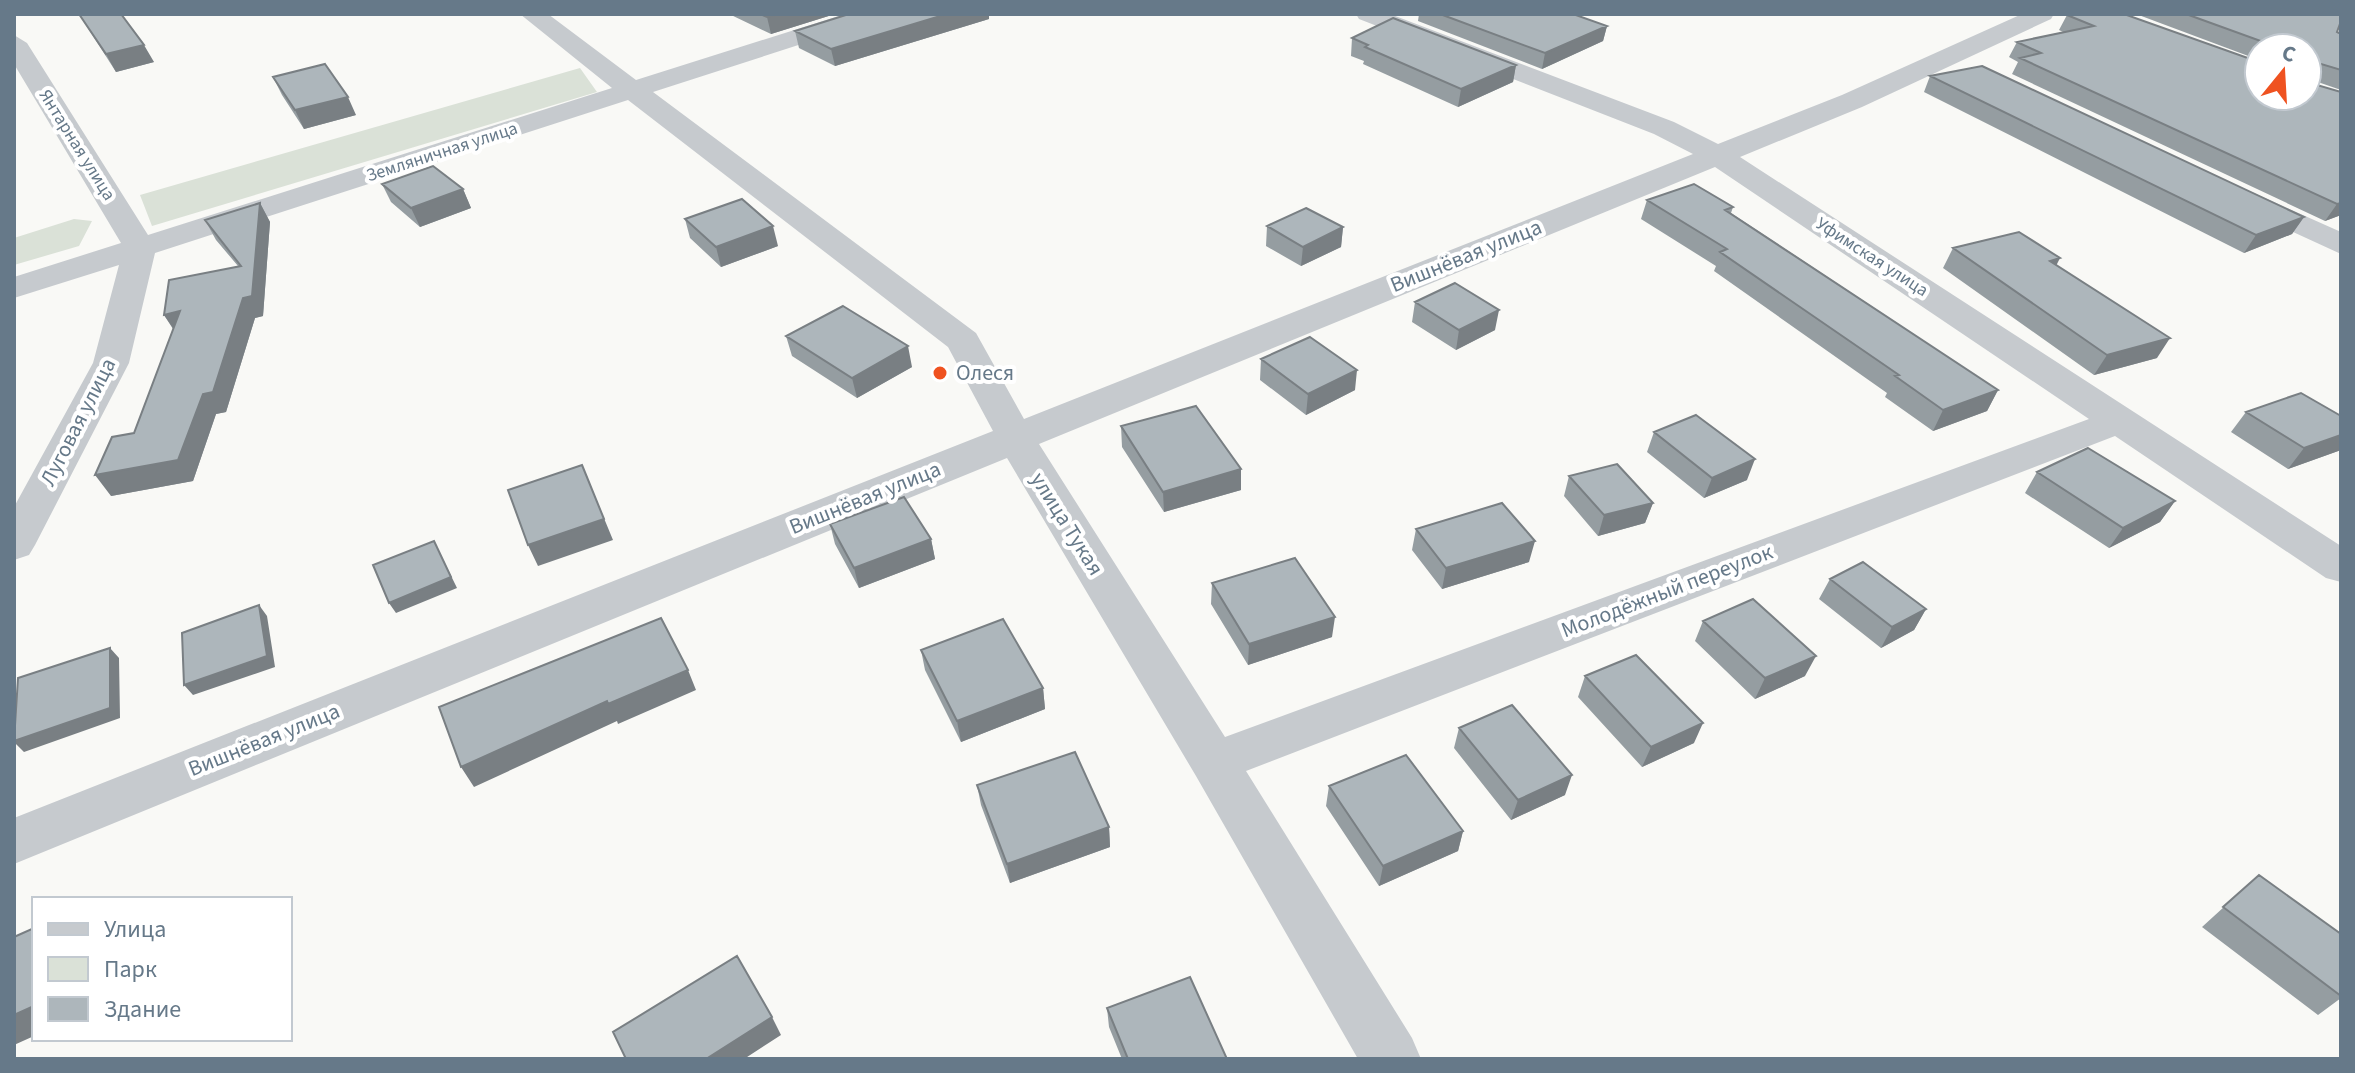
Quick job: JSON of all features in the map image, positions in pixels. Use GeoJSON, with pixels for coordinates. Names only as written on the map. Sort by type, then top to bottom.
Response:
{"type":"FeatureCollection","features":[{"type":"Feature","properties":{"kind":"street","name":"улица Тукая"},"geometry":{"type":"LineString","coordinates":[[532,14],[963,341],[1015,438],[1214,762],[1391,1059]]}},
{"type":"Feature","properties":{"kind":"street","name":"Земляничная улица"},"geometry":{"type":"LineString","coordinates":[[14,288],[870,14]]}},
{"type":"Feature","properties":{"kind":"street","name":"Уфимская улица"},"geometry":{"type":"LineString","coordinates":[[1368,14],[1664,128],[1717,155],[2341,567]]}},
{"type":"Feature","properties":{"kind":"street","name":"Вишнёвая улица"},"geometry":{"type":"LineString","coordinates":[[14,841],[1717,155],[1950,57],[2036,15]]}},
{"type":"Feature","properties":{"kind":"street","name":"Янтарная улица"},"geometry":{"type":"LineString","coordinates":[[14,43],[140,248]]}},
{"type":"Feature","properties":{"kind":"street"},"geometry":{"type":"LineString","coordinates":[[1950,57],[1978,70]]}},
{"type":"Feature","properties":{"kind":"street"},"geometry":{"type":"LineString","coordinates":[[2215,184],[2341,244]]}},
{"type":"Feature","properties":{"kind":"street","name":"Луговая улица"},"geometry":{"type":"LineString","coordinates":[[14,545],[111,363],[140,248]]}},
{"type":"Feature","properties":{"kind":"street","name":"Молодёжный переулок"},"geometry":{"type":"LineString","coordinates":[[1214,762],[2119,421]]}},
{"type":"Feature","properties":{"kind":"green space"},"geometry":{"type":"Polygon","coordinates":[[[580,68],[597,92],[152,226],[140,195],[580,68]]]}},
{"type":"Feature","properties":{"kind":"green space"},"geometry":{"type":"Polygon","coordinates":[[[74,219],[92,221],[79,246],[14,265],[14,238],[74,219]]]}},
{"type":"Feature","properties":{"kind":"building"},"geometry":{"type":"Polygon","coordinates":[[[79,14],[121,14],[144,45],[106,54],[79,14]]]}},
{"type":"Feature","properties":{"kind":"building"},"geometry":{"type":"Polygon","coordinates":[[[849,14],[947,14],[831,49],[795,31],[849,14]]]}},
{"type":"Feature","properties":{"kind":"building"},"geometry":{"type":"Polygon","coordinates":[[[1440,14],[1573,14],[1607,26],[1545,53],[1440,14]]]}},
{"type":"Feature","properties":{"kind":"building"},"geometry":{"type":"Polygon","coordinates":[[[2124,14],[2243,56],[2243,112],[2323,112],[2323,87],[2341,92],[2341,203],[2337,204],[2020,58],[2041,53],[2017,42],[2094,26],[2067,15],[2124,14]]]}},
{"type":"Feature","properties":{"kind":"building"},"geometry":{"type":"Polygon","coordinates":[[[2186,14],[2341,14],[2337,32],[2341,34],[2341,70],[2323,65],[2323,32],[2243,32],[2243,35],[2186,14]]]}},
{"type":"Feature","properties":{"kind":"building"},"geometry":{"type":"Polygon","coordinates":[[[1393,18],[1516,65],[1461,89],[1365,47],[1368,45],[1352,38],[1393,18]]]}},
{"type":"Feature","properties":{"kind":"building"},"geometry":{"type":"Polygon","coordinates":[[[325,64],[348,97],[295,110],[273,77],[325,64]]]}},
{"type":"Feature","properties":{"kind":"building"},"geometry":{"type":"Polygon","coordinates":[[[1982,66],[2304,217],[2256,235],[1930,76],[1982,66]]]}},
{"type":"Feature","properties":{"kind":"building"},"geometry":{"type":"Polygon","coordinates":[[[433,166],[463,189],[411,208],[382,184],[433,166]]]}},
{"type":"Feature","properties":{"kind":"building"},"geometry":{"type":"Polygon","coordinates":[[[1694,184],[1733,207],[1725,210],[1998,390],[1943,410],[1895,376],[1899,375],[1720,252],[1727,249],[1647,200],[1694,184]]]}},
{"type":"Feature","properties":{"kind":"building"},"geometry":{"type":"Polygon","coordinates":[[[742,199],[773,226],[716,247],[685,219],[742,199]]]}},
{"type":"Feature","properties":{"kind":"building"},"geometry":{"type":"Polygon","coordinates":[[[260,203],[252,296],[243,298],[213,392],[203,394],[178,460],[95,475],[112,437],[134,433],[180,311],[164,315],[169,280],[241,266],[205,220],[260,203]]]}},
{"type":"Feature","properties":{"kind":"building"},"geometry":{"type":"Polygon","coordinates":[[[1306,208],[1343,227],[1303,247],[1267,226],[1306,208]]]}},
{"type":"Feature","properties":{"kind":"building"},"geometry":{"type":"Polygon","coordinates":[[[2019,232],[2060,258],[2050,261],[2170,338],[2107,355],[1953,248],[2019,232]]]}},
{"type":"Feature","properties":{"kind":"building"},"geometry":{"type":"Polygon","coordinates":[[[1455,283],[1499,310],[1459,330],[1415,302],[1455,283]]]}},
{"type":"Feature","properties":{"kind":"building"},"geometry":{"type":"Polygon","coordinates":[[[843,306],[908,346],[852,378],[786,336],[843,306]]]}},
{"type":"Feature","properties":{"kind":"building"},"geometry":{"type":"Polygon","coordinates":[[[1310,337],[1357,370],[1308,394],[1261,359],[1310,337]]]}},
{"type":"Feature","properties":{"kind":"building"},"geometry":{"type":"Polygon","coordinates":[[[2301,393],[2341,416],[2341,435],[2304,448],[2246,412],[2301,393]]]}},
{"type":"Feature","properties":{"kind":"building"},"geometry":{"type":"Polygon","coordinates":[[[1196,406],[1241,469],[1163,492],[1121,426],[1196,406]]]}},
{"type":"Feature","properties":{"kind":"building"},"geometry":{"type":"Polygon","coordinates":[[[1696,415],[1755,459],[1712,478],[1654,432],[1696,415]]]}},
{"type":"Feature","properties":{"kind":"building"},"geometry":{"type":"Polygon","coordinates":[[[2088,448],[2175,501],[2123,528],[2037,472],[2088,448]]]}},
{"type":"Feature","properties":{"kind":"building"},"geometry":{"type":"Polygon","coordinates":[[[1617,464],[1653,503],[1604,515],[1569,476],[1617,464]]]}},
{"type":"Feature","properties":{"kind":"building"},"geometry":{"type":"Polygon","coordinates":[[[582,465],[604,519],[528,545],[508,490],[582,465]]]}},
{"type":"Feature","properties":{"kind":"building"},"geometry":{"type":"Polygon","coordinates":[[[904,497],[931,539],[854,568],[830,524],[904,497]]]}},
{"type":"Feature","properties":{"kind":"building"},"geometry":{"type":"Polygon","coordinates":[[[1502,503],[1535,541],[1446,568],[1416,529],[1502,503]]]}},
{"type":"Feature","properties":{"kind":"building"},"geometry":{"type":"Polygon","coordinates":[[[434,541],[451,577],[389,603],[373,565],[434,541]]]}},
{"type":"Feature","properties":{"kind":"building"},"geometry":{"type":"Polygon","coordinates":[[[1295,558],[1335,617],[1249,644],[1212,583],[1295,558]]]}},
{"type":"Feature","properties":{"kind":"building"},"geometry":{"type":"Polygon","coordinates":[[[1863,562],[1926,609],[1892,627],[1830,579],[1863,562]]]}},
{"type":"Feature","properties":{"kind":"building"},"geometry":{"type":"Polygon","coordinates":[[[1753,599],[1816,656],[1765,678],[1703,621],[1753,599]]]}},
{"type":"Feature","properties":{"kind":"building"},"geometry":{"type":"Polygon","coordinates":[[[259,605],[267,656],[184,685],[182,633],[259,605]]]}},
{"type":"Feature","properties":{"kind":"building"},"geometry":{"type":"Polygon","coordinates":[[[661,618],[688,670],[608,704],[607,701],[461,767],[439,707],[661,618]]]}},
{"type":"Feature","properties":{"kind":"building"},"geometry":{"type":"Polygon","coordinates":[[[1003,619],[1043,688],[957,721],[921,650],[1003,619]]]}},
{"type":"Feature","properties":{"kind":"building"},"geometry":{"type":"Polygon","coordinates":[[[110,648],[110,708],[14,741],[18,678],[110,648]]]}},
{"type":"Feature","properties":{"kind":"building"},"geometry":{"type":"Polygon","coordinates":[[[1636,655],[1703,723],[1651,747],[1585,676],[1636,655]]]}},
{"type":"Feature","properties":{"kind":"building"},"geometry":{"type":"Polygon","coordinates":[[[1512,705],[1572,775],[1518,800],[1459,728],[1512,705]]]}},
{"type":"Feature","properties":{"kind":"building"},"geometry":{"type":"Polygon","coordinates":[[[1075,752],[1109,827],[1007,864],[977,785],[1075,752]]]}},
{"type":"Feature","properties":{"kind":"building"},"geometry":{"type":"Polygon","coordinates":[[[1406,755],[1463,831],[1383,866],[1329,786],[1406,755]]]}},
{"type":"Feature","properties":{"kind":"building"},"geometry":{"type":"Polygon","coordinates":[[[2259,875],[2341,934],[2341,996],[2223,907],[2259,875]]]}},
{"type":"Feature","properties":{"kind":"building"},"geometry":{"type":"Polygon","coordinates":[[[32,929],[32,1007],[14,1015],[14,937],[32,929]]]}},
{"type":"Feature","properties":{"kind":"building"},"geometry":{"type":"Polygon","coordinates":[[[737,956],[772,1017],[706,1059],[626,1059],[613,1032],[737,956]]]}},
{"type":"Feature","properties":{"kind":"building"},"geometry":{"type":"Polygon","coordinates":[[[1190,977],[1227,1059],[1128,1059],[1107,1008],[1190,977]]]}},
{"type":"Feature","properties":{"kind":"place","name":"Олеся"},"geometry":{"type":"Point","coordinates":[940,373]}}]}
